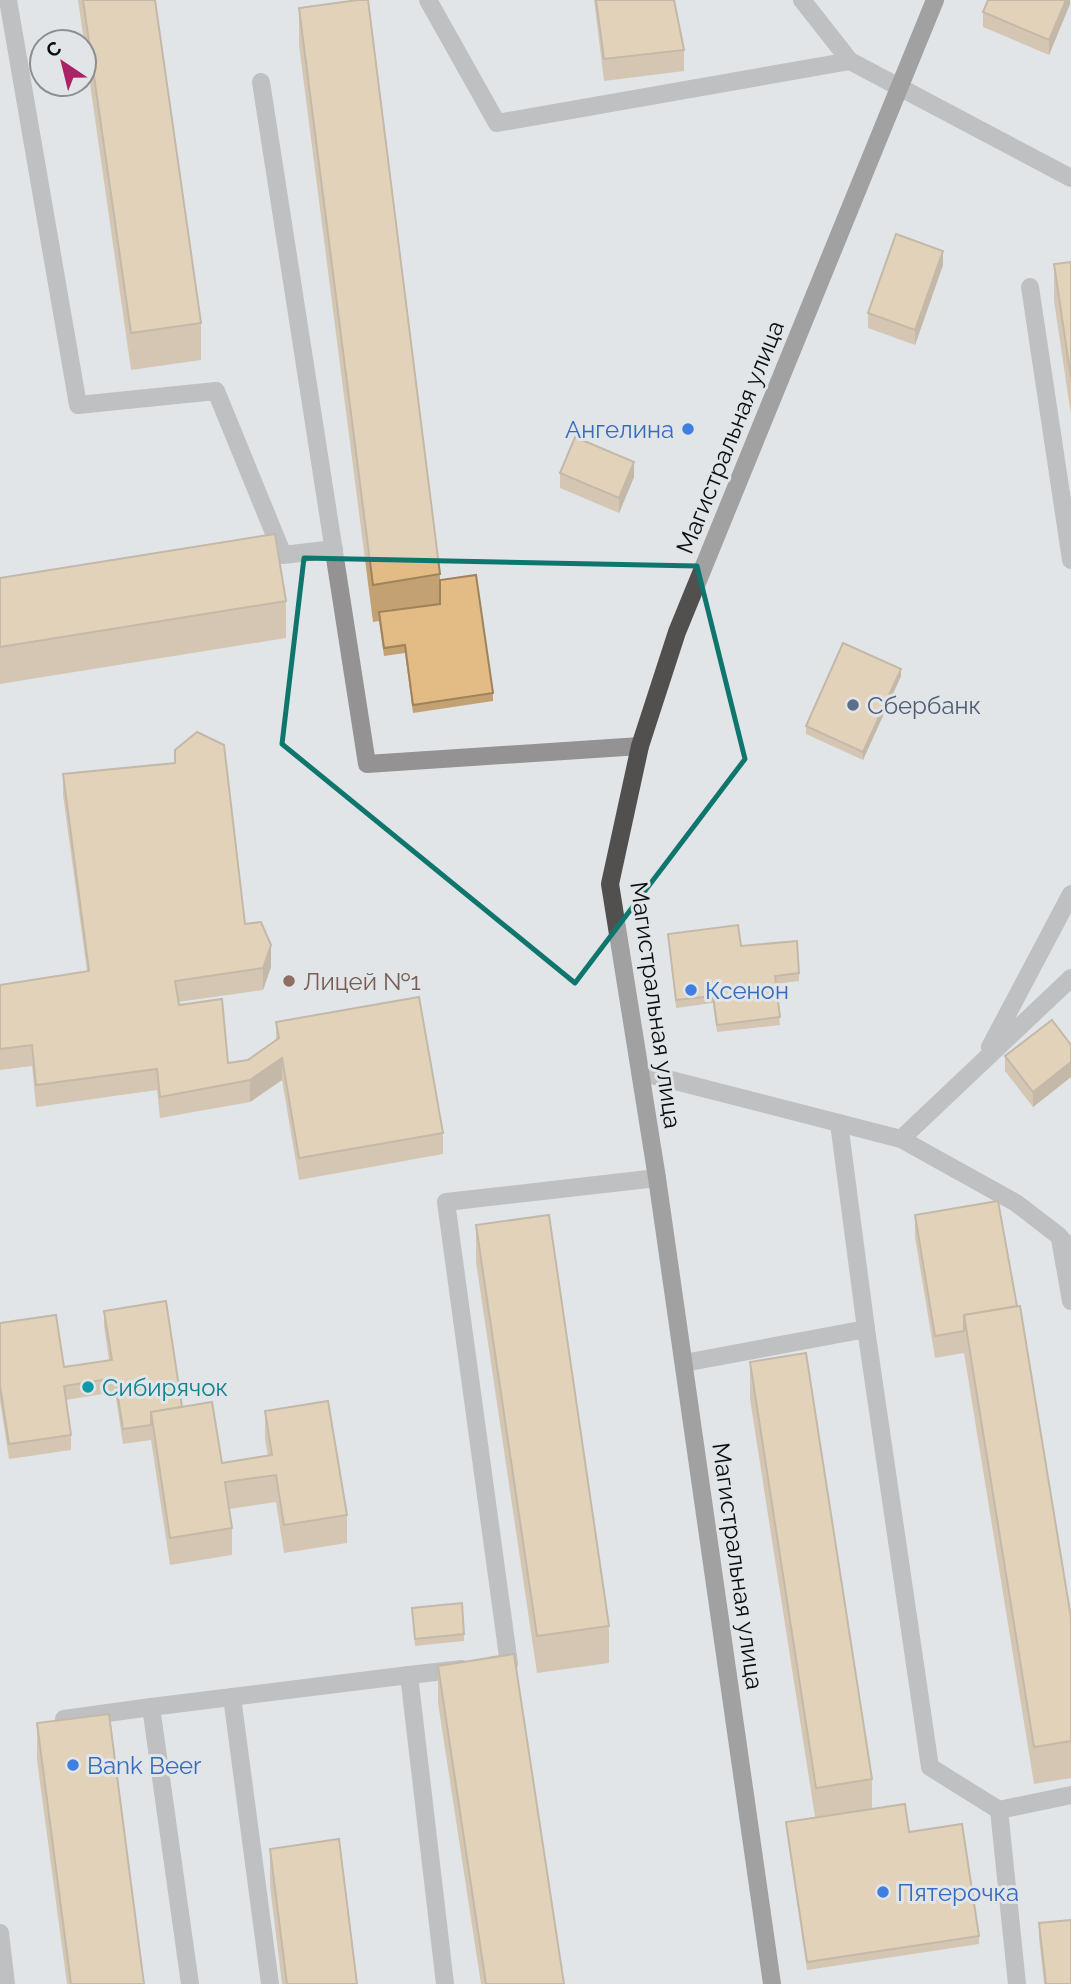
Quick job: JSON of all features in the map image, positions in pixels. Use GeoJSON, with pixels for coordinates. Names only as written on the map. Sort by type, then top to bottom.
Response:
{"type":"FeatureCollection","features":[{"type":"Feature","properties":{"kind":"main road","name":"Магистральная улица"},"geometry":{"type":"LineString","coordinates":[[772,1984],[657,1178],[610,884],[640,746],[677,632],[935,0]]}},
{"type":"Feature","properties":{"kind":"street"},"geometry":{"type":"LineString","coordinates":[[8,0],[78,405],[216,391],[276,556],[334,549]]}},
{"type":"Feature","properties":{"kind":"street"},"geometry":{"type":"LineString","coordinates":[[428,0],[497,123],[850,61]]}},
{"type":"Feature","properties":{"kind":"street"},"geometry":{"type":"LineString","coordinates":[[802,0],[850,61],[1071,178]]}},
{"type":"Feature","properties":{"kind":"street"},"geometry":{"type":"LineString","coordinates":[[261,82],[367,764],[640,746]]}},
{"type":"Feature","properties":{"kind":"street"},"geometry":{"type":"LineString","coordinates":[[1030,287],[1071,560]]}},
{"type":"Feature","properties":{"kind":"street"},"geometry":{"type":"LineString","coordinates":[[982,1062],[1071,894]]}},
{"type":"Feature","properties":{"kind":"street"},"geometry":{"type":"LineString","coordinates":[[901,1139],[1071,978]]}},
{"type":"Feature","properties":{"kind":"street"},"geometry":{"type":"LineString","coordinates":[[640,1072],[901,1139],[1016,1203],[1065,1243],[1071,1301]]}},
{"type":"Feature","properties":{"kind":"street"},"geometry":{"type":"LineString","coordinates":[[839,1123],[930,1767],[999,1810],[1071,1795]]}},
{"type":"Feature","properties":{"kind":"street"},"geometry":{"type":"LineString","coordinates":[[64,1719],[509,1664],[446,1202],[657,1178]]}},
{"type":"Feature","properties":{"kind":"street"},"geometry":{"type":"LineString","coordinates":[[684,1363],[866,1329]]}},
{"type":"Feature","properties":{"kind":"street"},"geometry":{"type":"LineString","coordinates":[[409,1675],[445,1984]]}},
{"type":"Feature","properties":{"kind":"street"},"geometry":{"type":"LineString","coordinates":[[232,1697],[270,1984]]}},
{"type":"Feature","properties":{"kind":"street"},"geometry":{"type":"LineString","coordinates":[[151,1707],[190,1984]]}},
{"type":"Feature","properties":{"kind":"street"},"geometry":{"type":"LineString","coordinates":[[999,1810],[1017,1984]]}},
{"type":"Feature","properties":{"kind":"street"},"geometry":{"type":"LineString","coordinates":[[0,1937],[6,1984]]}},
{"type":"Feature","properties":{"kind":"highlighted area"},"geometry":{"type":"Polygon","coordinates":[[[304,558],[697,566],[745,759],[575,983],[282,744],[304,558]]]}},
{"type":"Feature","properties":{"kind":"building"},"geometry":{"type":"Polygon","coordinates":[[[83,0],[155,0],[201,323],[131,333],[97,98],[98,28],[87,28],[83,0]]]}},
{"type":"Feature","properties":{"kind":"building"},"geometry":{"type":"Polygon","coordinates":[[[368,0],[440,574],[373,585],[299,8],[368,0]]]}},
{"type":"Feature","properties":{"kind":"building"},"geometry":{"type":"Polygon","coordinates":[[[596,0],[674,0],[684,50],[604,59],[596,0]]]}},
{"type":"Feature","properties":{"kind":"building"},"geometry":{"type":"Polygon","coordinates":[[[988,0],[1066,0],[1049,40],[983,12],[988,0]]]}},
{"type":"Feature","properties":{"kind":"building"},"geometry":{"type":"Polygon","coordinates":[[[896,234],[943,251],[915,330],[868,313],[896,234]]]}},
{"type":"Feature","properties":{"kind":"building"},"geometry":{"type":"Polygon","coordinates":[[[1071,262],[1071,378],[1054,264],[1071,262]]]}},
{"type":"Feature","properties":{"kind":"building"},"geometry":{"type":"Polygon","coordinates":[[[575,437],[634,462],[619,498],[560,473],[575,437]]]}},
{"type":"Feature","properties":{"kind":"building"},"geometry":{"type":"Polygon","coordinates":[[[275,534],[286,601],[0,647],[0,578],[275,534]]]}},
{"type":"Feature","properties":{"kind":"building"},"geometry":{"type":"Polygon","coordinates":[[[476,575],[493,693],[413,705],[405,645],[384,648],[379,612],[440,604],[440,580],[476,575]]]}},
{"type":"Feature","properties":{"kind":"building","name":"Сбербанк"},"geometry":{"type":"Polygon","coordinates":[[[843,643],[901,669],[863,752],[806,726],[843,643]]]}},
{"type":"Feature","properties":{"kind":"building"},"geometry":{"type":"Polygon","coordinates":[[[197,732],[224,745],[245,924],[261,922],[271,945],[263,968],[175,981],[179,1005],[222,999],[228,1063],[248,1060],[279,1038],[276,1022],[419,997],[443,1133],[299,1158],[282,1058],[250,1080],[160,1097],[157,1069],[36,1085],[32,1045],[0,1049],[0,985],[89,971],[63,774],[175,763],[175,750],[197,732]]]}},
{"type":"Feature","properties":{"kind":"building"},"geometry":{"type":"Polygon","coordinates":[[[738,925],[741,946],[797,941],[799,973],[775,976],[780,1017],[717,1025],[713,996],[676,1000],[668,934],[738,925]]]}},
{"type":"Feature","properties":{"kind":"building"},"geometry":{"type":"Polygon","coordinates":[[[1052,1020],[1071,1045],[1071,1062],[1033,1092],[1005,1056],[1052,1020]]]}},
{"type":"Feature","properties":{"kind":"building"},"geometry":{"type":"Polygon","coordinates":[[[998,1201],[1017,1306],[964,1315],[964,1331],[935,1336],[915,1215],[998,1201]]]}},
{"type":"Feature","properties":{"kind":"building"},"geometry":{"type":"Polygon","coordinates":[[[549,1215],[609,1626],[537,1636],[476,1225],[549,1215]]]}},
{"type":"Feature","properties":{"kind":"building","name":"Сибирячок"},"geometry":{"type":"Polygon","coordinates":[[[166,1301],[182,1407],[151,1412],[151,1425],[123,1429],[115,1378],[64,1386],[71,1435],[9,1444],[0,1386],[0,1323],[56,1315],[64,1367],[112,1360],[104,1311],[166,1301]]]}},
{"type":"Feature","properties":{"kind":"building"},"geometry":{"type":"Polygon","coordinates":[[[1020,1306],[1071,1618],[1071,1741],[1034,1747],[964,1315],[1020,1306]]]}},
{"type":"Feature","properties":{"kind":"building"},"geometry":{"type":"Polygon","coordinates":[[[806,1353],[872,1779],[816,1788],[750,1362],[806,1353]]]}},
{"type":"Feature","properties":{"kind":"building"},"geometry":{"type":"Polygon","coordinates":[[[328,1401],[347,1515],[284,1525],[276,1475],[225,1482],[232,1528],[170,1538],[151,1412],[212,1402],[222,1463],[272,1455],[265,1411],[328,1401]]]}},
{"type":"Feature","properties":{"kind":"building"},"geometry":{"type":"Polygon","coordinates":[[[462,1603],[464,1634],[415,1639],[412,1608],[462,1603]]]}},
{"type":"Feature","properties":{"kind":"building"},"geometry":{"type":"Polygon","coordinates":[[[514,1654],[564,1984],[486,1984],[438,1666],[514,1654]]]}},
{"type":"Feature","properties":{"kind":"building"},"geometry":{"type":"Polygon","coordinates":[[[109,1714],[144,1984],[71,1984],[37,1723],[109,1714]]]}},
{"type":"Feature","properties":{"kind":"building","name":"Пятерочка"},"geometry":{"type":"Polygon","coordinates":[[[905,1804],[909,1832],[962,1824],[979,1936],[807,1962],[786,1822],[905,1804]]]}},
{"type":"Feature","properties":{"kind":"building"},"geometry":{"type":"Polygon","coordinates":[[[339,1839],[357,1984],[287,1984],[270,1849],[339,1839]]]}},
{"type":"Feature","properties":{"kind":"building"},"geometry":{"type":"Polygon","coordinates":[[[1071,1920],[1071,1984],[1046,1984],[1039,1923],[1071,1920]]]}},
{"type":"Feature","properties":{"kind":"place","name":"Ангелина"},"geometry":{"type":"Point","coordinates":[688,429]}},
{"type":"Feature","properties":{"kind":"place","name":"Сбербанк"},"geometry":{"type":"Point","coordinates":[853,705]}},
{"type":"Feature","properties":{"kind":"place","name":"Лицей №1"},"geometry":{"type":"Point","coordinates":[289,981]}},
{"type":"Feature","properties":{"kind":"place","name":"Ксенон"},"geometry":{"type":"Point","coordinates":[691,990]}},
{"type":"Feature","properties":{"kind":"place","name":"Сибирячок"},"geometry":{"type":"Point","coordinates":[88,1387]}},
{"type":"Feature","properties":{"kind":"place","name":"Bank Beer"},"geometry":{"type":"Point","coordinates":[73,1765]}},
{"type":"Feature","properties":{"kind":"place","name":"Пятерочка"},"geometry":{"type":"Point","coordinates":[883,1892]}}]}
